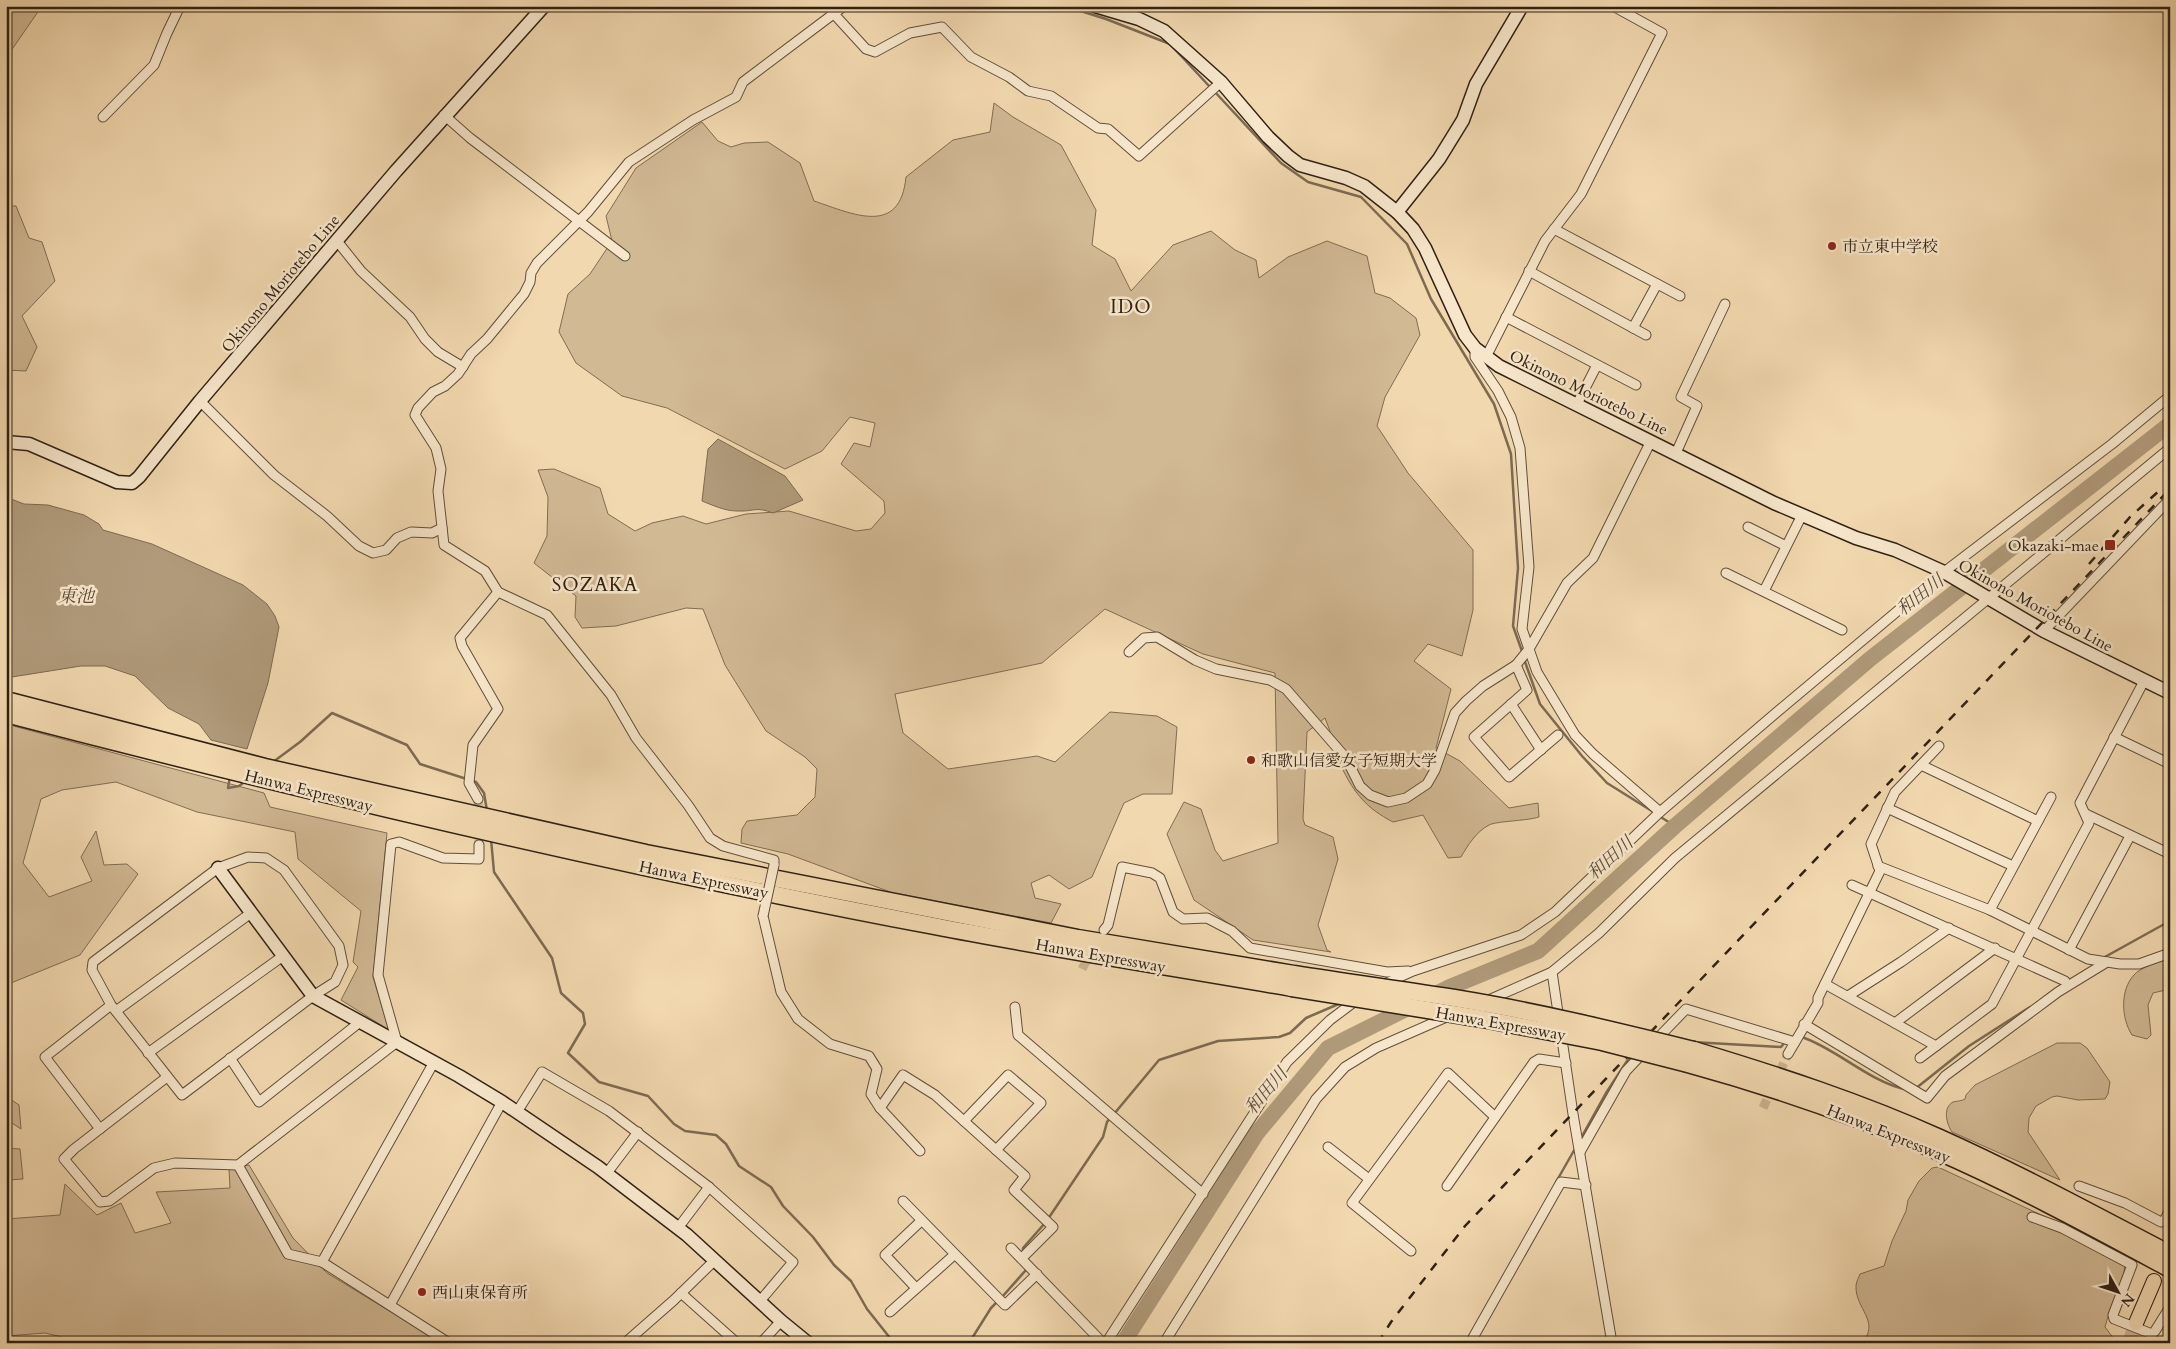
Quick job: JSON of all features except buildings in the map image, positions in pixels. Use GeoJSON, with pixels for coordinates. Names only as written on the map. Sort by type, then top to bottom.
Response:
{"type":"FeatureCollection","features":[{"type":"Feature","properties":{"kind":"highway","name":"Hanwa Expressway"},"geometry":{"type":"LineString","coordinates":[[6,700],[190,755]]}},
{"type":"Feature","properties":{"kind":"highway","name":"Hanwa Expressway"},"geometry":{"type":"LineString","coordinates":[[6,714],[264,773],[474,830],[806,901],[936,926],[1293,981],[1602,1042],[1691,1057],[1808,1086],[1886,1115],[1992,1162],[2170,1254]]}},
{"type":"Feature","properties":{"kind":"highway","name":"Hanwa Expressway"},"geometry":{"type":"LineString","coordinates":[[1691,1057],[1748,1081],[1811,1102],[1924,1146],[2024,1192],[2170,1269]]}},
{"type":"Feature","properties":{"kind":"highway"},"geometry":{"type":"LineString","coordinates":[[2079,1206],[2109,1217],[2170,1246]]}},
{"type":"Feature","properties":{"kind":"main road","name":"Okinono Moriotebo Line"},"geometry":{"type":"LineString","coordinates":[[6,442],[28,444],[117,482],[132,483],[444,115],[544,6]]}},
{"type":"Feature","properties":{"kind":"main road","name":"Okinono Moriotebo Line"},"geometry":{"type":"LineString","coordinates":[[1095,6],[1139,19],[1164,31],[1221,82],[1268,137],[1288,156],[1300,165],[1346,178],[1364,186],[1397,212],[1413,229],[1425,248],[1465,335],[1475,348],[1499,366],[1774,503],[1856,538],[1895,550],[1946,574],[2044,631],[2170,693]]}},
{"type":"Feature","properties":{"kind":"main road"},"geometry":{"type":"LineString","coordinates":[[1397,212],[1439,160],[1458,128],[1476,84],[1522,6]]}},
{"type":"Feature","properties":{"kind":"main road"},"geometry":{"type":"LineString","coordinates":[[218,868],[313,996],[434,1062],[502,1102],[607,1173],[678,1228],[808,1343]]}},
{"type":"Feature","properties":{"kind":"main road"},"geometry":{"type":"LineString","coordinates":[[2136,1323],[2154,1281]]}},
{"type":"Feature","properties":{"kind":"street"},"geometry":{"type":"LineString","coordinates":[[103,117],[154,65],[180,6]]}},
{"type":"Feature","properties":{"kind":"street"},"geometry":{"type":"LineString","coordinates":[[844,6],[743,82],[736,97],[693,120],[629,162],[578,222],[538,262],[531,273],[530,282],[524,294],[487,339],[471,354],[445,386],[433,392],[418,408],[415,415],[436,448],[441,469],[438,491],[444,544],[485,571],[498,592],[547,615],[611,695],[636,738],[688,805],[710,838],[723,846],[774,860],[763,916],[781,992],[798,1019],[830,1044],[869,1056],[877,1069],[871,1094],[880,1108],[920,1151]]}},
{"type":"Feature","properties":{"kind":"street"},"geometry":{"type":"LineString","coordinates":[[1486,357],[1545,240],[1581,194],[1662,33],[1613,6]]}},
{"type":"Feature","properties":{"kind":"street"},"geometry":{"type":"LineString","coordinates":[[834,14],[866,50],[876,52],[910,32],[942,27],[971,57],[1009,77],[1028,91],[1051,96],[1098,128],[1108,130],[1139,156],[1221,82]]}},
{"type":"Feature","properties":{"kind":"street"},"geometry":{"type":"LineString","coordinates":[[444,115],[578,222],[625,256]]}},
{"type":"Feature","properties":{"kind":"street"},"geometry":{"type":"LineString","coordinates":[[1554,228],[1680,296]]}},
{"type":"Feature","properties":{"kind":"street"},"geometry":{"type":"LineString","coordinates":[[337,241],[361,271],[410,317],[425,339],[438,352],[462,367]]}},
{"type":"Feature","properties":{"kind":"street"},"geometry":{"type":"LineString","coordinates":[[1529,271],[1646,335]]}},
{"type":"Feature","properties":{"kind":"street"},"geometry":{"type":"LineString","coordinates":[[1634,328],[1657,284]]}},
{"type":"Feature","properties":{"kind":"street"},"geometry":{"type":"LineString","coordinates":[[1676,453],[1697,406],[1681,397],[1725,304]]}},
{"type":"Feature","properties":{"kind":"street"},"geometry":{"type":"LineString","coordinates":[[1506,317],[1636,385]]}},
{"type":"Feature","properties":{"kind":"street"},"geometry":{"type":"LineString","coordinates":[[1475,348],[1475,357],[1498,391],[1511,417],[1520,448],[1529,567],[1522,630],[1537,672],[1576,736],[1660,812]]}},
{"type":"Feature","properties":{"kind":"street"},"geometry":{"type":"LineString","coordinates":[[1577,404],[1597,365]]}},
{"type":"Feature","properties":{"kind":"street"},"geometry":{"type":"LineString","coordinates":[[1011,1248],[1105,1343],[1287,1062],[1330,1020],[1370,990],[1413,972],[1521,935],[1554,912],[1660,812],[1946,574],[2170,396]]}},
{"type":"Feature","properties":{"kind":"street"},"geometry":{"type":"LineString","coordinates":[[200,401],[274,475],[327,516],[359,546],[373,553],[386,550],[397,538],[412,532],[432,533],[442,528]]}},
{"type":"Feature","properties":{"kind":"street"},"geometry":{"type":"LineString","coordinates":[[1129,652],[1144,638],[1157,637],[1194,660],[1216,669],[1270,680],[1286,688],[1346,758],[1360,786],[1370,795],[1388,802],[1406,798],[1427,784],[1436,770],[1455,713],[1483,686],[1516,665],[1528,649],[1567,583],[1593,558],[1651,441]]}},
{"type":"Feature","properties":{"kind":"street"},"geometry":{"type":"LineString","coordinates":[[1164,1343],[1316,1099],[1345,1067],[1376,1048],[1417,1028],[1552,972],[1600,933],[1675,858],[1985,597],[2170,448]]}},
{"type":"Feature","properties":{"kind":"street"},"geometry":{"type":"LineString","coordinates":[[2044,631],[2170,499]]}},
{"type":"Feature","properties":{"kind":"street"},"geometry":{"type":"LineString","coordinates":[[1764,592],[1802,515]]}},
{"type":"Feature","properties":{"kind":"street"},"geometry":{"type":"LineString","coordinates":[[1748,527],[1786,546]]}},
{"type":"Feature","properties":{"kind":"street"},"geometry":{"type":"LineString","coordinates":[[1726,573],[1842,630]]}},
{"type":"Feature","properties":{"kind":"street"},"geometry":{"type":"LineString","coordinates":[[478,799],[469,783],[473,745],[498,710],[462,646],[460,638],[498,592]]}},
{"type":"Feature","properties":{"kind":"street"},"geometry":{"type":"LineString","coordinates":[[1516,665],[1527,690],[1474,737],[1510,777],[1558,735]]}},
{"type":"Feature","properties":{"kind":"street"},"geometry":{"type":"LineString","coordinates":[[1920,1058],[1992,1004],[2089,823],[2080,803],[2144,681]]}},
{"type":"Feature","properties":{"kind":"street"},"geometry":{"type":"LineString","coordinates":[[1511,704],[1541,750]]}},
{"type":"Feature","properties":{"kind":"street"},"geometry":{"type":"LineString","coordinates":[[2114,738],[2170,764]]}},
{"type":"Feature","properties":{"kind":"street"},"geometry":{"type":"LineString","coordinates":[[1788,1054],[1804,1024],[1818,1004],[1818,998],[1880,871],[1871,844],[1895,792],[1939,746]]}},
{"type":"Feature","properties":{"kind":"street"},"geometry":{"type":"LineString","coordinates":[[1921,765],[2038,821]]}},
{"type":"Feature","properties":{"kind":"street"},"geometry":{"type":"LineString","coordinates":[[1990,910],[2050,797]]}},
{"type":"Feature","properties":{"kind":"street"},"geometry":{"type":"LineString","coordinates":[[1888,808],[2013,866]]}},
{"type":"Feature","properties":{"kind":"street"},"geometry":{"type":"LineString","coordinates":[[2086,814],[2170,854]]}},
{"type":"Feature","properties":{"kind":"street"},"geometry":{"type":"LineString","coordinates":[[2068,950],[2130,836]]}},
{"type":"Feature","properties":{"kind":"street"},"geometry":{"type":"LineString","coordinates":[[167,1077],[64,1159],[100,1202],[109,1201],[154,1168],[175,1162],[238,1165],[397,1042],[378,975],[391,844],[399,842],[443,858],[479,859],[479,845]]}},
{"type":"Feature","properties":{"kind":"street"},"geometry":{"type":"LineString","coordinates":[[248,857],[266,858],[284,870],[340,946],[343,965],[335,982],[313,996],[182,1095],[114,1008],[92,970],[93,962],[218,868],[248,857]]}},
{"type":"Feature","properties":{"kind":"street"},"geometry":{"type":"LineString","coordinates":[[1878,866],[1990,910],[2088,959],[2138,964],[2170,953]]}},
{"type":"Feature","properties":{"kind":"street"},"geometry":{"type":"LineString","coordinates":[[1104,930],[1108,925],[1122,868],[1152,873],[1160,878],[1173,912],[1183,919],[1207,918],[1232,931],[1250,948],[1387,972],[1413,972]]}},
{"type":"Feature","properties":{"kind":"street"},"geometry":{"type":"LineString","coordinates":[[1852,885],[2065,981]]}},
{"type":"Feature","properties":{"kind":"street"},"geometry":{"type":"LineString","coordinates":[[100,1129],[46,1057],[251,913]]}},
{"type":"Feature","properties":{"kind":"street"},"geometry":{"type":"LineString","coordinates":[[1848,996],[1949,928]]}},
{"type":"Feature","properties":{"kind":"street"},"geometry":{"type":"LineString","coordinates":[[1895,1023],[1995,948]]}},
{"type":"Feature","properties":{"kind":"street"},"geometry":{"type":"LineString","coordinates":[[148,1053],[283,956]]}},
{"type":"Feature","properties":{"kind":"street"},"geometry":{"type":"LineString","coordinates":[[1804,1024],[1928,1098],[1944,1076],[2058,992],[2107,962]]}},
{"type":"Feature","properties":{"kind":"street"},"geometry":{"type":"LineString","coordinates":[[1552,972],[1612,1343]]}},
{"type":"Feature","properties":{"kind":"street"},"geometry":{"type":"LineString","coordinates":[[1825,984],[1936,1046]]}},
{"type":"Feature","properties":{"kind":"street"},"geometry":{"type":"LineString","coordinates":[[1015,1008],[1018,1035],[1203,1194]]}},
{"type":"Feature","properties":{"kind":"street"},"geometry":{"type":"LineString","coordinates":[[1580,1152],[1626,1071],[1686,1009],[1795,1042]]}},
{"type":"Feature","properties":{"kind":"street"},"geometry":{"type":"LineString","coordinates":[[230,1058],[259,1102],[360,1022]]}},
{"type":"Feature","properties":{"kind":"street"},"geometry":{"type":"LineString","coordinates":[[1447,1186],[1534,1062],[1539,1059],[1566,1063]]}},
{"type":"Feature","properties":{"kind":"street"},"geometry":{"type":"LineString","coordinates":[[322,1262],[434,1062]]}},
{"type":"Feature","properties":{"kind":"street"},"geometry":{"type":"LineString","coordinates":[[517,1112],[542,1072],[610,1111],[709,1186],[793,1262],[760,1301]]}},
{"type":"Feature","properties":{"kind":"street"},"geometry":{"type":"LineString","coordinates":[[1411,1251],[1352,1203],[1448,1073],[1495,1117]]}},
{"type":"Feature","properties":{"kind":"street"},"geometry":{"type":"LineString","coordinates":[[880,1108],[903,1075],[935,1095],[1025,1176],[1014,1190],[1053,1227],[1022,1258]]}},
{"type":"Feature","properties":{"kind":"street"},"geometry":{"type":"LineString","coordinates":[[964,1122],[1008,1075],[1041,1103],[996,1150]]}},
{"type":"Feature","properties":{"kind":"street"},"geometry":{"type":"LineString","coordinates":[[390,1305],[502,1102]]}},
{"type":"Feature","properties":{"kind":"street"},"geometry":{"type":"LineString","coordinates":[[607,1173],[638,1132]]}},
{"type":"Feature","properties":{"kind":"street"},"geometry":{"type":"LineString","coordinates":[[1328,1147],[1369,1179]]}},
{"type":"Feature","properties":{"kind":"street"},"geometry":{"type":"LineString","coordinates":[[238,1165],[288,1254],[322,1262],[449,1343]]}},
{"type":"Feature","properties":{"kind":"street"},"geometry":{"type":"LineString","coordinates":[[1470,1343],[1561,1182],[1586,1185]]}},
{"type":"Feature","properties":{"kind":"street"},"geometry":{"type":"LineString","coordinates":[[678,1228],[709,1186]]}},
{"type":"Feature","properties":{"kind":"street"},"geometry":{"type":"LineString","coordinates":[[2079,1186],[2125,1203],[2161,1222],[2164,1221],[2170,1210]]}},
{"type":"Feature","properties":{"kind":"street"},"geometry":{"type":"LineString","coordinates":[[903,1201],[1006,1305],[1037,1274]]}},
{"type":"Feature","properties":{"kind":"street"},"geometry":{"type":"LineString","coordinates":[[2032,1217],[2062,1228],[2132,1266],[2113,1315],[2114,1319],[2152,1334],[2156,1331],[2170,1307]]}},
{"type":"Feature","properties":{"kind":"street"},"geometry":{"type":"LineString","coordinates":[[916,1288],[885,1255],[921,1220]]}},
{"type":"Feature","properties":{"kind":"street"},"geometry":{"type":"LineString","coordinates":[[890,1312],[954,1254]]}},
{"type":"Feature","properties":{"kind":"street"},"geometry":{"type":"LineString","coordinates":[[632,1341],[715,1260]]}},
{"type":"Feature","properties":{"kind":"street"},"geometry":{"type":"LineString","coordinates":[[681,1294],[736,1343]]}},
{"type":"Feature","properties":{"kind":"street"},"geometry":{"type":"LineString","coordinates":[[761,1343],[781,1321]]}},
{"type":"Feature","properties":{"kind":"shaded area"},"geometry":{"type":"Polygon","coordinates":[[[6,6],[42,6],[6,58],[6,6]]]}},
{"type":"Feature","properties":{"kind":"shaded area"},"geometry":{"type":"Polygon","coordinates":[[[994,103],[1013,117],[1061,145],[1096,210],[1092,245],[1115,259],[1131,291],[1173,245],[1211,231],[1235,250],[1256,260],[1259,278],[1288,257],[1327,241],[1367,256],[1375,293],[1390,298],[1416,318],[1420,335],[1385,397],[1377,426],[1408,473],[1473,550],[1473,610],[1462,656],[1428,644],[1414,661],[1451,689],[1436,748],[1460,761],[1509,808],[1538,803],[1539,817],[1489,825],[1476,835],[1461,857],[1448,858],[1423,815],[1393,822],[1375,811],[1362,799],[1341,766],[1325,718],[1307,732],[1303,819],[1305,825],[1333,837],[1338,859],[1318,925],[1327,950],[1331,952],[1253,940],[1194,900],[1167,834],[1184,802],[1201,809],[1215,850],[1223,861],[1278,843],[1275,673],[1203,654],[1105,609],[1042,663],[895,694],[903,733],[948,769],[1037,756],[1055,762],[1110,712],[1157,716],[1177,727],[1172,794],[1143,794],[1124,803],[1092,877],[1069,889],[1049,875],[1031,883],[1035,898],[1061,904],[1051,923],[893,893],[788,854],[741,843],[742,829],[747,821],[797,815],[815,797],[817,769],[805,757],[766,731],[725,665],[703,609],[686,608],[616,626],[582,628],[575,617],[576,596],[534,563],[547,536],[548,497],[538,470],[554,469],[600,488],[608,514],[635,531],[652,523],[683,516],[706,524],[746,514],[789,511],[856,531],[871,529],[885,513],[884,501],[841,464],[854,443],[870,447],[875,423],[850,417],[822,451],[785,469],[667,408],[622,396],[576,363],[559,332],[568,294],[590,274],[612,241],[606,216],[636,168],[702,122],[718,141],[731,147],[744,143],[768,142],[800,163],[814,201],[859,215],[872,216],[885,214],[895,208],[902,196],[906,177],[953,140],[990,132],[994,103]]]}},
{"type":"Feature","properties":{"kind":"shaded area"},"geometry":{"type":"Polygon","coordinates":[[[6,206],[16,206],[29,238],[42,242],[55,281],[22,316],[37,347],[26,371],[6,370],[6,206]]]}},
{"type":"Feature","properties":{"kind":"shaded area"},"geometry":{"type":"Polygon","coordinates":[[[6,724],[264,793],[270,807],[387,833],[373,977],[389,1030],[341,1000],[358,967],[353,962],[361,911],[298,859],[295,832],[197,812],[116,782],[62,790],[41,799],[23,863],[49,897],[92,881],[81,857],[96,831],[104,865],[127,864],[138,874],[80,955],[6,985],[6,724]]]}},
{"type":"Feature","properties":{"kind":"shaded area"},"geometry":{"type":"Polygon","coordinates":[[[2170,958],[2170,989],[2153,993],[2148,1005],[2151,1035],[2147,1039],[2132,1035],[2124,1012],[2124,996],[2129,981],[2140,970],[2170,958]]]}},
{"type":"Feature","properties":{"kind":"shaded area"},"geometry":{"type":"Polygon","coordinates":[[[2057,1043],[2080,1043],[2087,1048],[2110,1082],[2105,1099],[2078,1100],[2057,1096],[2052,1097],[2036,1106],[2029,1118],[2028,1132],[2060,1180],[1952,1132],[1946,1117],[1948,1108],[1953,1102],[1965,1099],[1966,1095],[1975,1085],[2057,1043]]]}},
{"type":"Feature","properties":{"kind":"shaded area"},"geometry":{"type":"Polygon","coordinates":[[[6,1096],[19,1105],[21,1129],[6,1119],[6,1096]]]}},
{"type":"Feature","properties":{"kind":"shaded area"},"geometry":{"type":"Polygon","coordinates":[[[6,1148],[20,1149],[23,1179],[6,1180],[6,1148]]]}},
{"type":"Feature","properties":{"kind":"shaded area"},"geometry":{"type":"Polygon","coordinates":[[[249,1165],[293,1238],[327,1273],[442,1343],[88,1343],[45,1333],[6,1336],[6,1219],[60,1215],[65,1184],[97,1215],[121,1203],[135,1233],[171,1223],[156,1192],[230,1188],[229,1169],[249,1165]]]}},
{"type":"Feature","properties":{"kind":"shaded area"},"geometry":{"type":"Polygon","coordinates":[[[1938,1167],[2108,1246],[2125,1262],[2123,1279],[2105,1327],[2117,1343],[1862,1343],[1869,1328],[1857,1294],[1856,1284],[1860,1274],[1884,1266],[1892,1241],[1906,1211],[1908,1200],[1919,1181],[1932,1168],[1938,1167]]]}},
{"type":"Feature","properties":{"kind":"water"},"geometry":{"type":"Polygon","coordinates":[[[718,439],[785,476],[803,500],[773,513],[758,510],[732,511],[702,501],[708,449],[718,439]]]}},
{"type":"Feature","properties":{"kind":"water","name":"東池"},"geometry":{"type":"Polygon","coordinates":[[[6,497],[24,504],[48,505],[84,515],[99,524],[103,530],[152,544],[243,585],[267,604],[275,616],[279,627],[268,683],[247,749],[211,740],[199,724],[168,708],[135,676],[105,666],[81,666],[12,677],[6,675],[6,497]]]}},
{"type":"Feature","properties":{"kind":"waterway"},"geometry":{"type":"LineString","coordinates":[[1065,6],[1106,19],[1170,44],[1210,87]]}},
{"type":"Feature","properties":{"kind":"waterway"},"geometry":{"type":"LineString","coordinates":[[1214,91],[1281,163],[1308,182],[1361,197],[1407,244],[1431,299],[1494,404],[1511,454],[1518,568],[1513,626],[1523,654]]}},
{"type":"Feature","properties":{"kind":"waterway","name":"和田川"},"geometry":{"type":"LineString","coordinates":[[1123,1343],[1257,1133],[1328,1048],[1450,987],[1538,951],[1675,826],[1870,659],[2170,424]]}},
{"type":"Feature","properties":{"kind":"waterway"},"geometry":{"type":"LineString","coordinates":[[1524,659],[1540,704],[1582,756],[1607,783],[1655,813]]}},
{"type":"Feature","properties":{"kind":"waterway"},"geometry":{"type":"LineString","coordinates":[[273,762],[300,742],[332,713],[407,745],[420,764],[476,782],[484,793],[487,811]]}},
{"type":"Feature","properties":{"kind":"waterway"},"geometry":{"type":"LineString","coordinates":[[230,776],[228,788],[239,786],[246,781]]}},
{"type":"Feature","properties":{"kind":"waterway"},"geometry":{"type":"LineString","coordinates":[[1659,816],[1675,826]]}},
{"type":"Feature","properties":{"kind":"waterway"},"geometry":{"type":"LineString","coordinates":[[491,839],[494,872],[552,958],[561,993],[583,1013],[585,1024],[568,1053],[599,1082],[648,1096],[674,1124],[685,1131],[716,1135],[726,1144],[739,1166],[771,1187],[783,1206],[813,1237],[834,1265],[851,1281],[867,1309],[894,1343]]}},
{"type":"Feature","properties":{"kind":"waterway"},"geometry":{"type":"LineString","coordinates":[[2103,958],[2168,922],[2170,919]]}},
{"type":"Feature","properties":{"kind":"waterway"},"geometry":{"type":"LineString","coordinates":[[1114,1114],[1159,1060],[1218,1041],[1279,1037],[1290,1033],[1306,1018],[1341,1003]]}},
{"type":"Feature","properties":{"kind":"waterway"},"geometry":{"type":"LineString","coordinates":[[1915,1089],[1969,1046],[2030,1007]]}},
{"type":"Feature","properties":{"kind":"waterway"},"geometry":{"type":"LineString","coordinates":[[1802,1037],[1829,1050],[1880,1080],[1908,1090]]}},
{"type":"Feature","properties":{"kind":"waterway"},"geometry":{"type":"LineString","coordinates":[[1692,1042],[1781,1047],[1786,1041]]}},
{"type":"Feature","properties":{"kind":"waterway"},"geometry":{"type":"LineString","coordinates":[[1581,1138],[1606,1093],[1631,1055]]}},
{"type":"Feature","properties":{"kind":"waterway"},"geometry":{"type":"LineString","coordinates":[[1048,1219],[1103,1137],[1110,1118]]}},
{"type":"Feature","properties":{"kind":"waterway"},"geometry":{"type":"LineString","coordinates":[[1556,1182],[1576,1147]]}},
{"type":"Feature","properties":{"kind":"waterway"},"geometry":{"type":"LineString","coordinates":[[1023,1252],[1023,1248],[1045,1223]]}},
{"type":"Feature","properties":{"kind":"waterway"},"geometry":{"type":"LineString","coordinates":[[1002,1297],[1026,1270],[1026,1267]]}},
{"type":"Feature","properties":{"kind":"waterway"},"geometry":{"type":"LineString","coordinates":[[969,1343],[991,1308],[998,1301]]}},
{"type":"Feature","properties":{"kind":"tunnel"},"geometry":{"type":"LineString","coordinates":[[478,799],[479,845]]}},
{"type":"Feature","properties":{"kind":"tunnel"},"geometry":{"type":"LineString","coordinates":[[1082,969],[1091,952]]}},
{"type":"Feature","properties":{"kind":"tunnel"},"geometry":{"type":"LineString","coordinates":[[1763,1108],[1788,1054]]}},
{"type":"Feature","properties":{"kind":"tunnel"},"geometry":{"type":"LineString","coordinates":[[2129,1343],[2136,1323]]}},
{"type":"Feature","properties":{"kind":"railway"},"geometry":{"type":"LineString","coordinates":[[1378,1343],[1391,1322],[1465,1226],[2170,489]]}},
{"type":"Feature","properties":{"kind":"railway"},"geometry":{"type":"LineString","coordinates":[[2089,564],[2130,517],[2160,490]]}},
{"type":"Feature","properties":{"kind":"place","name":"市立東中学校"},"geometry":{"type":"Point","coordinates":[1832,246]}},
{"type":"Feature","properties":{"kind":"place","name":"Okazaki-mae"},"geometry":{"type":"Point","coordinates":[2110,545]}},
{"type":"Feature","properties":{"kind":"place","name":"和歌山信愛女子短期大学"},"geometry":{"type":"Point","coordinates":[1251,760]}},
{"type":"Feature","properties":{"kind":"place","name":"西山東保育所"},"geometry":{"type":"Point","coordinates":[422,1292]}},
{"type":"Feature","properties":{"kind":"district","name":"IDO"},"geometry":{"type":"Point","coordinates":[1131,306]}},
{"type":"Feature","properties":{"kind":"district","name":"SOZAKA"},"geometry":{"type":"Point","coordinates":[595,584]}}]}
